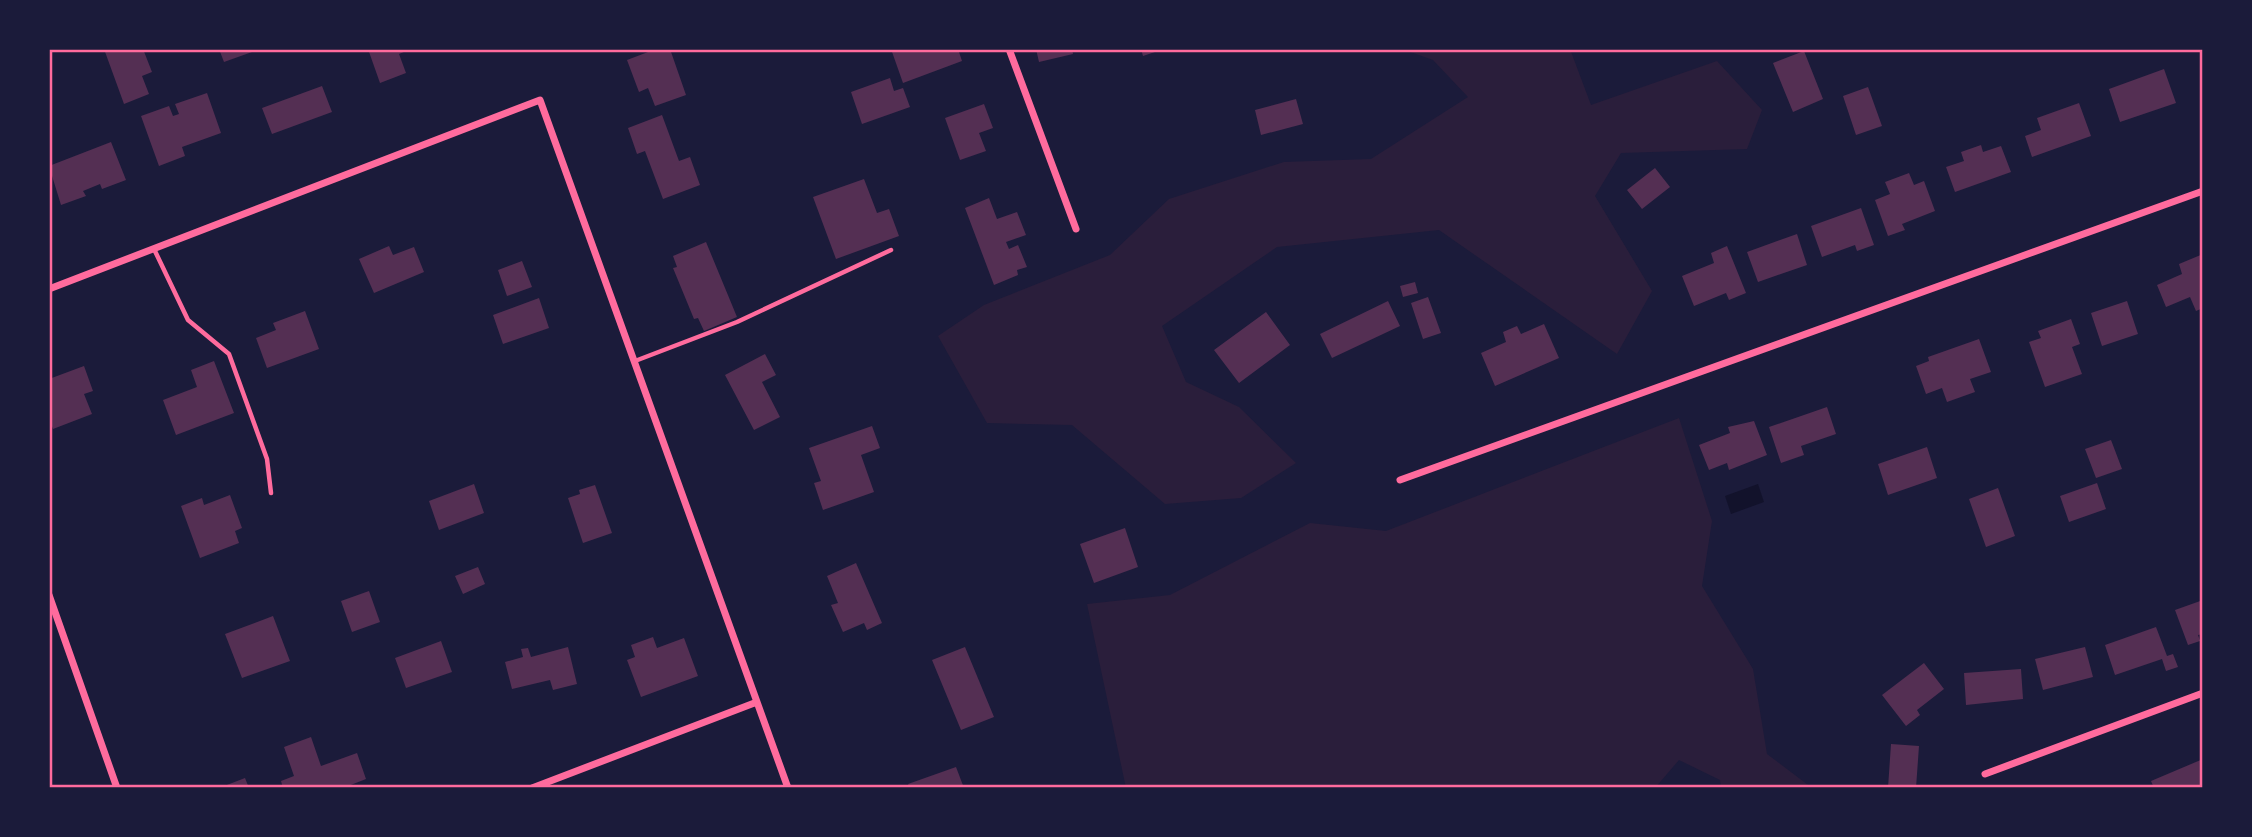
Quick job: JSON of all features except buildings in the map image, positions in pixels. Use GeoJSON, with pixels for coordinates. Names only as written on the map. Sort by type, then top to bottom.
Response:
{"type":"FeatureCollection","features":[{"type":"Feature","properties":{"kind":"street"},"geometry":{"type":"LineString","coordinates":[[1009,49],[1076,229]]}},
{"type":"Feature","properties":{"kind":"street"},"geometry":{"type":"LineString","coordinates":[[49,289],[540,100],[788,788]]}},
{"type":"Feature","properties":{"kind":"street"},"geometry":{"type":"LineString","coordinates":[[1400,480],[2203,191]]}},
{"type":"Feature","properties":{"kind":"street"},"geometry":{"type":"LineString","coordinates":[[49,596],[117,788]]}},
{"type":"Feature","properties":{"kind":"street"},"geometry":{"type":"LineString","coordinates":[[1985,774],[2203,693]]}},
{"type":"Feature","properties":{"kind":"street"},"geometry":{"type":"LineString","coordinates":[[532,788],[757,702]]}},
{"type":"Feature","properties":{"kind":"lane"},"geometry":{"type":"LineString","coordinates":[[154,248],[188,320],[229,354],[267,459],[271,492]]}},
{"type":"Feature","properties":{"kind":"lane"},"geometry":{"type":"LineString","coordinates":[[634,361],[737,322],[891,250]]}},
{"type":"Feature","properties":{"kind":"shaded area"},"geometry":{"type":"Polygon","coordinates":[[[1402,49],[1570,49],[1591,105],[1717,61],[1762,110],[1747,149],[1621,153],[1595,196],[1652,291],[1617,354],[1439,230],[1277,247],[1162,326],[1186,382],[1239,407],[1296,463],[1241,498],[1165,504],[1072,425],[987,423],[938,336],[984,305],[1110,255],[1169,199],[1284,162],[1371,159],[1468,97],[1433,60],[1402,49]]]}},
{"type":"Feature","properties":{"kind":"shaded area"},"geometry":{"type":"Polygon","coordinates":[[[1679,418],[1712,521],[1702,586],[1753,669],[1767,754],[1812,788],[1721,788],[1720,780],[1679,760],[1655,788],[1126,788],[1087,604],[1170,595],[1310,523],[1386,531],[1679,418]]]}},
{"type":"Feature","properties":{"kind":"shaded area"},"geometry":{"type":"Polygon","coordinates":[[[1758,484],[1764,502],[1731,514],[1725,496],[1758,484]]]}}]}
